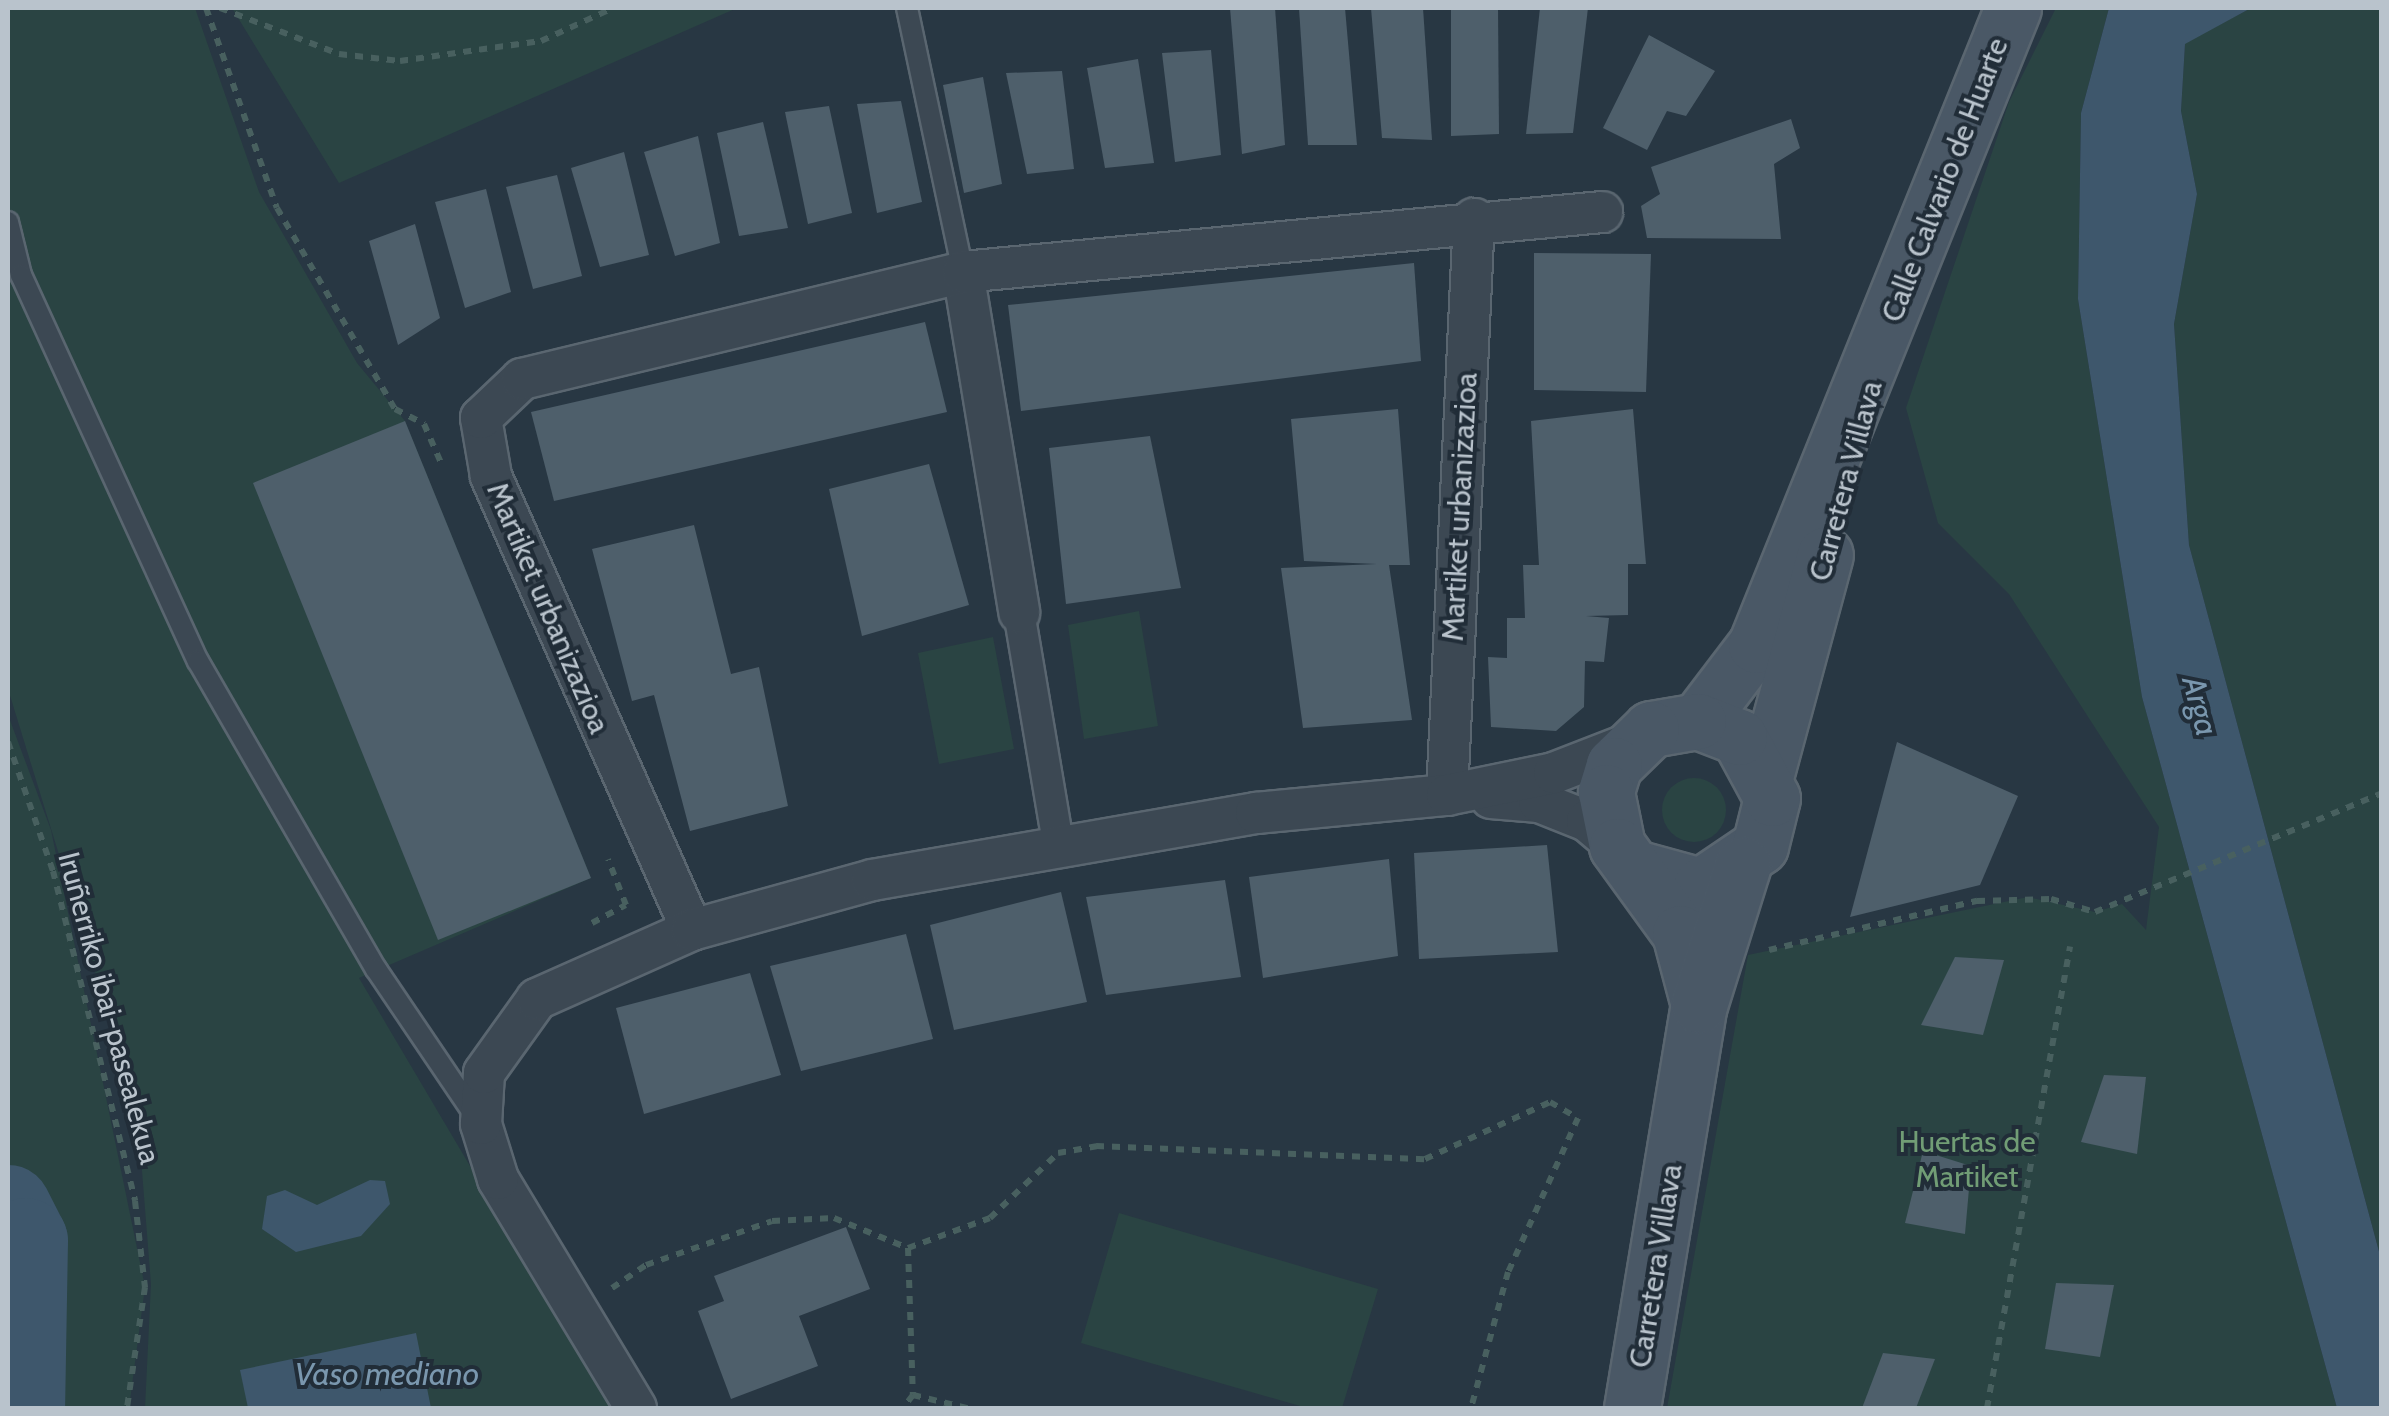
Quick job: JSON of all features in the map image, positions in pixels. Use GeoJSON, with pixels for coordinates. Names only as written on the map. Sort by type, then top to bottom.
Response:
{"type":"FeatureCollection","features":[{"type":"Feature","properties":{"kind":"main road","name":"Calle Calvario de Huarte"},"geometry":{"type":"LineString","coordinates":[[1880,354],[1984,62],[2013,8]]}},
{"type":"Feature","properties":{"kind":"main road","name":"Carretera Villava"},"geometry":{"type":"LineString","coordinates":[[1698,721],[1756,645],[1880,354]]}},
{"type":"Feature","properties":{"kind":"main road","name":"Carretera Villava"},"geometry":{"type":"LineString","coordinates":[[1632,1408],[1699,1005],[1743,866],[1770,823],[1766,773],[1880,354]]}},
{"type":"Feature","properties":{"kind":"main road"},"geometry":{"type":"LineString","coordinates":[[1631,743],[1651,729],[1698,721],[1739,738],[1766,773]]}},
{"type":"Feature","properties":{"kind":"main road","name":"Carretera Villava"},"geometry":{"type":"LineString","coordinates":[[1631,743],[1606,792],[1626,857],[1680,932],[1699,1005]]}},
{"type":"Feature","properties":{"kind":"main road"},"geometry":{"type":"LineString","coordinates":[[1626,857],[1701,886],[1743,866]]}},
{"type":"Feature","properties":{"kind":"street","name":"Martiket urbanizazioa"},"geometry":{"type":"LineString","coordinates":[[692,930],[491,476],[481,418],[522,379],[962,272],[1474,219],[1602,212]]}},
{"type":"Feature","properties":{"kind":"street","name":"Martiket urbanizazioa"},"geometry":{"type":"LineString","coordinates":[[1447,795],[1474,219]]}},
{"type":"Feature","properties":{"kind":"street"},"geometry":{"type":"LineString","coordinates":[[962,272],[1058,844]]}},
{"type":"Feature","properties":{"kind":"street"},"geometry":{"type":"LineString","coordinates":[[636,1408],[498,1179],[481,1124],[484,1073],[501,1041],[537,999],[592,967],[692,930],[872,880],[1058,844],[1447,795],[1554,772],[1631,743]]}},
{"type":"Feature","properties":{"kind":"street"},"geometry":{"type":"LineString","coordinates":[[1447,795],[1538,802],[1587,821],[1626,857]]}},
{"type":"Feature","properties":{"kind":"lane"},"geometry":{"type":"LineString","coordinates":[[908,8],[962,272]]}},
{"type":"Feature","properties":{"kind":"lane"},"geometry":{"type":"LineString","coordinates":[[8,222],[21,275],[198,660],[376,970],[481,1124]]}},
{"type":"Feature","properties":{"kind":"path"},"geometry":{"type":"LineString","coordinates":[[206,8],[277,208],[395,409],[424,424],[448,478]]}},
{"type":"Feature","properties":{"kind":"path"},"geometry":{"type":"LineString","coordinates":[[220,8],[339,54],[400,61],[541,40],[613,8]]}},
{"type":"Feature","properties":{"kind":"path","name":"Iruñerriko ibai-pasealekua"},"geometry":{"type":"LineString","coordinates":[[8,742],[79,964],[135,1201],[145,1287],[127,1408]]}},
{"type":"Feature","properties":{"kind":"path"},"geometry":{"type":"LineString","coordinates":[[1748,955],[1978,901],[2051,899],[2096,912],[2382,793]]}},
{"type":"Feature","properties":{"kind":"path"},"geometry":{"type":"LineString","coordinates":[[592,967],[573,932],[626,904],[606,853]]}},
{"type":"Feature","properties":{"kind":"path"},"geometry":{"type":"LineString","coordinates":[[1987,1408],[2070,946]]}},
{"type":"Feature","properties":{"kind":"path"},"geometry":{"type":"LineString","coordinates":[[578,1312],[646,1265],[772,1222],[834,1218],[908,1248],[990,1218],[1058,1153],[1096,1146],[1425,1159],[1550,1102],[1578,1118],[1508,1272],[1471,1408]]}},
{"type":"Feature","properties":{"kind":"path"},"geometry":{"type":"LineString","coordinates":[[903,1408],[913,1395],[908,1248]]}},
{"type":"Feature","properties":{"kind":"path"},"geometry":{"type":"LineString","coordinates":[[913,1395],[966,1408]]}},
{"type":"Feature","properties":{"kind":"green space"},"geometry":{"type":"Polygon","coordinates":[[[8,8],[195,8],[259,192],[357,363],[405,421],[591,878],[359,978],[613,1408],[145,1408],[151,1284],[137,1108],[8,689],[8,8]]]}},
{"type":"Feature","properties":{"kind":"green space"},"geometry":{"type":"Polygon","coordinates":[[[232,8],[737,8],[339,183],[232,8]]]}},
{"type":"Feature","properties":{"kind":"green space","name":"Huertas de Martiket"},"geometry":{"type":"Polygon","coordinates":[[[2056,8],[2109,8],[2081,113],[2078,299],[2142,697],[2337,1408],[1667,1408],[1748,955],[2028,897],[2095,912],[2122,904],[2146,930],[2159,827],[2009,594],[1938,523],[1906,408],[2009,102],[2056,8]]]}},
{"type":"Feature","properties":{"kind":"green space"},"geometry":{"type":"Polygon","coordinates":[[[2251,8],[2381,8],[2381,1259],[2189,545],[2174,324],[2197,194],[2181,111],[2185,43],[2251,8]]]}},
{"type":"Feature","properties":{"kind":"green space"},"geometry":{"type":"Polygon","coordinates":[[[1139,611],[1158,726],[1084,739],[1068,625],[1139,611]]]}},
{"type":"Feature","properties":{"kind":"green space"},"geometry":{"type":"Polygon","coordinates":[[[993,637],[1014,749],[939,764],[918,653],[993,637]]]}},
{"type":"Feature","properties":{"kind":"green space"},"geometry":{"type":"Polygon","coordinates":[[[8,715],[51,830],[145,1287],[129,1408],[8,1408],[8,715]]]}},
{"type":"Feature","properties":{"kind":"green space"},"geometry":{"type":"Polygon","coordinates":[[[1694,778],[1717,787],[1726,810],[1717,833],[1694,842],[1671,833],[1662,810],[1671,787],[1694,778]]]}},
{"type":"Feature","properties":{"kind":"green space"},"geometry":{"type":"Polygon","coordinates":[[[1119,1213],[1378,1289],[1342,1408],[1307,1408],[1081,1343],[1119,1213]]]}},
{"type":"Feature","properties":{"kind":"water","name":"Arga"},"geometry":{"type":"Polygon","coordinates":[[[2109,8],[2251,8],[2185,44],[2181,111],[2197,194],[2174,324],[2189,545],[2381,1259],[2381,1408],[2337,1408],[2142,697],[2078,299],[2081,113],[2109,8]]]}},
{"type":"Feature","properties":{"kind":"water"},"geometry":{"type":"Polygon","coordinates":[[[8,1167],[50,1402],[49,1408],[8,1408],[8,1167]]]}},
{"type":"Feature","properties":{"kind":"water"},"geometry":{"type":"Polygon","coordinates":[[[370,1180],[385,1181],[390,1204],[361,1236],[296,1252],[262,1229],[267,1196],[285,1190],[317,1205],[370,1180]]]}},
{"type":"Feature","properties":{"kind":"water","name":"Vaso mediano"},"geometry":{"type":"Polygon","coordinates":[[[416,1333],[431,1408],[248,1408],[240,1370],[416,1333]]]}},
{"type":"Feature","properties":{"kind":"building"},"geometry":{"type":"Polygon","coordinates":[[[1230,8],[1275,8],[1285,145],[1242,154],[1230,8]]]}},
{"type":"Feature","properties":{"kind":"building"},"geometry":{"type":"Polygon","coordinates":[[[1299,8],[1345,8],[1357,145],[1308,145],[1299,8]]]}},
{"type":"Feature","properties":{"kind":"building"},"geometry":{"type":"Polygon","coordinates":[[[1371,8],[1423,8],[1432,140],[1382,138],[1371,8]]]}},
{"type":"Feature","properties":{"kind":"building"},"geometry":{"type":"Polygon","coordinates":[[[1451,8],[1498,8],[1499,134],[1451,136],[1451,8]]]}},
{"type":"Feature","properties":{"kind":"building"},"geometry":{"type":"Polygon","coordinates":[[[1540,8],[1588,8],[1573,133],[1526,134],[1540,8]]]}},
{"type":"Feature","properties":{"kind":"building"},"geometry":{"type":"Polygon","coordinates":[[[1649,35],[1715,71],[1686,116],[1667,111],[1647,150],[1603,128],[1649,35]]]}},
{"type":"Feature","properties":{"kind":"building"},"geometry":{"type":"Polygon","coordinates":[[[1211,50],[1221,155],[1175,162],[1162,53],[1211,50]]]}},
{"type":"Feature","properties":{"kind":"building"},"geometry":{"type":"Polygon","coordinates":[[[1138,59],[1154,163],[1105,168],[1087,68],[1138,59]]]}},
{"type":"Feature","properties":{"kind":"building"},"geometry":{"type":"Polygon","coordinates":[[[1062,71],[1074,169],[1027,174],[1006,73],[1062,71]]]}},
{"type":"Feature","properties":{"kind":"building"},"geometry":{"type":"Polygon","coordinates":[[[983,77],[1002,184],[964,193],[943,85],[983,77]]]}},
{"type":"Feature","properties":{"kind":"building"},"geometry":{"type":"Polygon","coordinates":[[[901,101],[922,202],[877,213],[857,104],[901,101]]]}},
{"type":"Feature","properties":{"kind":"building"},"geometry":{"type":"Polygon","coordinates":[[[829,106],[852,213],[808,224],[785,112],[829,106]]]}},
{"type":"Feature","properties":{"kind":"building"},"geometry":{"type":"Polygon","coordinates":[[[1791,119],[1800,148],[1774,164],[1781,239],[1647,238],[1641,206],[1660,194],[1651,167],[1791,119]]]}},
{"type":"Feature","properties":{"kind":"building"},"geometry":{"type":"Polygon","coordinates":[[[763,122],[788,228],[739,236],[717,133],[763,122]]]}},
{"type":"Feature","properties":{"kind":"building"},"geometry":{"type":"Polygon","coordinates":[[[698,136],[720,243],[675,256],[644,152],[698,136]]]}},
{"type":"Feature","properties":{"kind":"building"},"geometry":{"type":"Polygon","coordinates":[[[624,152],[649,255],[600,267],[571,168],[624,152]]]}},
{"type":"Feature","properties":{"kind":"building"},"geometry":{"type":"Polygon","coordinates":[[[557,175],[582,276],[533,289],[506,187],[557,175]]]}},
{"type":"Feature","properties":{"kind":"building"},"geometry":{"type":"Polygon","coordinates":[[[486,189],[511,292],[465,308],[435,202],[486,189]]]}},
{"type":"Feature","properties":{"kind":"building"},"geometry":{"type":"Polygon","coordinates":[[[415,224],[440,318],[398,345],[369,241],[415,224]]]}},
{"type":"Feature","properties":{"kind":"building"},"geometry":{"type":"Polygon","coordinates":[[[1534,253],[1651,254],[1646,392],[1534,390],[1534,253]]]}},
{"type":"Feature","properties":{"kind":"building"},"geometry":{"type":"Polygon","coordinates":[[[1414,263],[1421,361],[1021,411],[1008,305],[1414,263]]]}},
{"type":"Feature","properties":{"kind":"building"},"geometry":{"type":"Polygon","coordinates":[[[925,322],[947,412],[554,501],[531,412],[925,322]]]}},
{"type":"Feature","properties":{"kind":"building"},"geometry":{"type":"Polygon","coordinates":[[[1398,409],[1410,565],[1389,565],[1412,720],[1303,728],[1281,568],[1377,564],[1304,561],[1291,419],[1398,409]]]}},
{"type":"Feature","properties":{"kind":"building"},"geometry":{"type":"Polygon","coordinates":[[[1633,409],[1646,564],[1628,564],[1628,615],[1586,616],[1609,618],[1604,662],[1585,661],[1584,707],[1556,731],[1491,727],[1488,657],[1507,658],[1507,618],[1525,618],[1523,565],[1539,565],[1531,421],[1633,409]]]}},
{"type":"Feature","properties":{"kind":"building"},"geometry":{"type":"Polygon","coordinates":[[[405,421],[591,878],[438,940],[253,483],[405,421]]]}},
{"type":"Feature","properties":{"kind":"building"},"geometry":{"type":"Polygon","coordinates":[[[1150,436],[1181,588],[1066,604],[1049,448],[1150,436]]]}},
{"type":"Feature","properties":{"kind":"building"},"geometry":{"type":"Polygon","coordinates":[[[929,464],[969,605],[862,636],[829,489],[929,464]]]}},
{"type":"Feature","properties":{"kind":"building"},"geometry":{"type":"Polygon","coordinates":[[[694,525],[731,674],[759,667],[788,806],[690,831],[654,695],[632,701],[592,549],[694,525]]]}},
{"type":"Feature","properties":{"kind":"building"},"geometry":{"type":"Polygon","coordinates":[[[1897,742],[2018,796],[1980,885],[1850,917],[1897,742]]]}},
{"type":"Feature","properties":{"kind":"building"},"geometry":{"type":"Polygon","coordinates":[[[1547,845],[1558,952],[1419,959],[1414,853],[1547,845]]]}},
{"type":"Feature","properties":{"kind":"building"},"geometry":{"type":"Polygon","coordinates":[[[1389,859],[1398,956],[1263,978],[1249,877],[1389,859]]]}},
{"type":"Feature","properties":{"kind":"building"},"geometry":{"type":"Polygon","coordinates":[[[1225,880],[1241,977],[1106,995],[1086,897],[1225,880]]]}},
{"type":"Feature","properties":{"kind":"building"},"geometry":{"type":"Polygon","coordinates":[[[1061,892],[1087,1002],[954,1030],[930,925],[1061,892]]]}},
{"type":"Feature","properties":{"kind":"building"},"geometry":{"type":"Polygon","coordinates":[[[906,934],[933,1039],[801,1071],[770,966],[906,934]]]}},
{"type":"Feature","properties":{"kind":"building"},"geometry":{"type":"Polygon","coordinates":[[[1955,957],[2004,960],[1983,1035],[1921,1025],[1955,957]]]}},
{"type":"Feature","properties":{"kind":"building"},"geometry":{"type":"Polygon","coordinates":[[[750,973],[781,1075],[644,1114],[616,1008],[750,973]]]}},
{"type":"Feature","properties":{"kind":"building"},"geometry":{"type":"Polygon","coordinates":[[[2104,1075],[2146,1077],[2137,1154],[2081,1142],[2104,1075]]]}},
{"type":"Feature","properties":{"kind":"building"},"geometry":{"type":"Polygon","coordinates":[[[1923,1151],[1971,1166],[1965,1234],[1905,1223],[1923,1151]]]}},
{"type":"Feature","properties":{"kind":"building"},"geometry":{"type":"Polygon","coordinates":[[[846,1227],[870,1289],[799,1316],[818,1366],[731,1399],[698,1311],[724,1301],[714,1276],[846,1227]]]}},
{"type":"Feature","properties":{"kind":"building"},"geometry":{"type":"Polygon","coordinates":[[[2056,1283],[2114,1285],[2100,1357],[2045,1349],[2056,1283]]]}},
{"type":"Feature","properties":{"kind":"building"},"geometry":{"type":"Polygon","coordinates":[[[1883,1353],[1935,1359],[1916,1408],[1862,1408],[1883,1353]]]}},
{"type":"Feature","properties":{"kind":"waterway"},"geometry":{"type":"LineString","coordinates":[[8,1207],[25,1240],[22,1408]]}}]}
